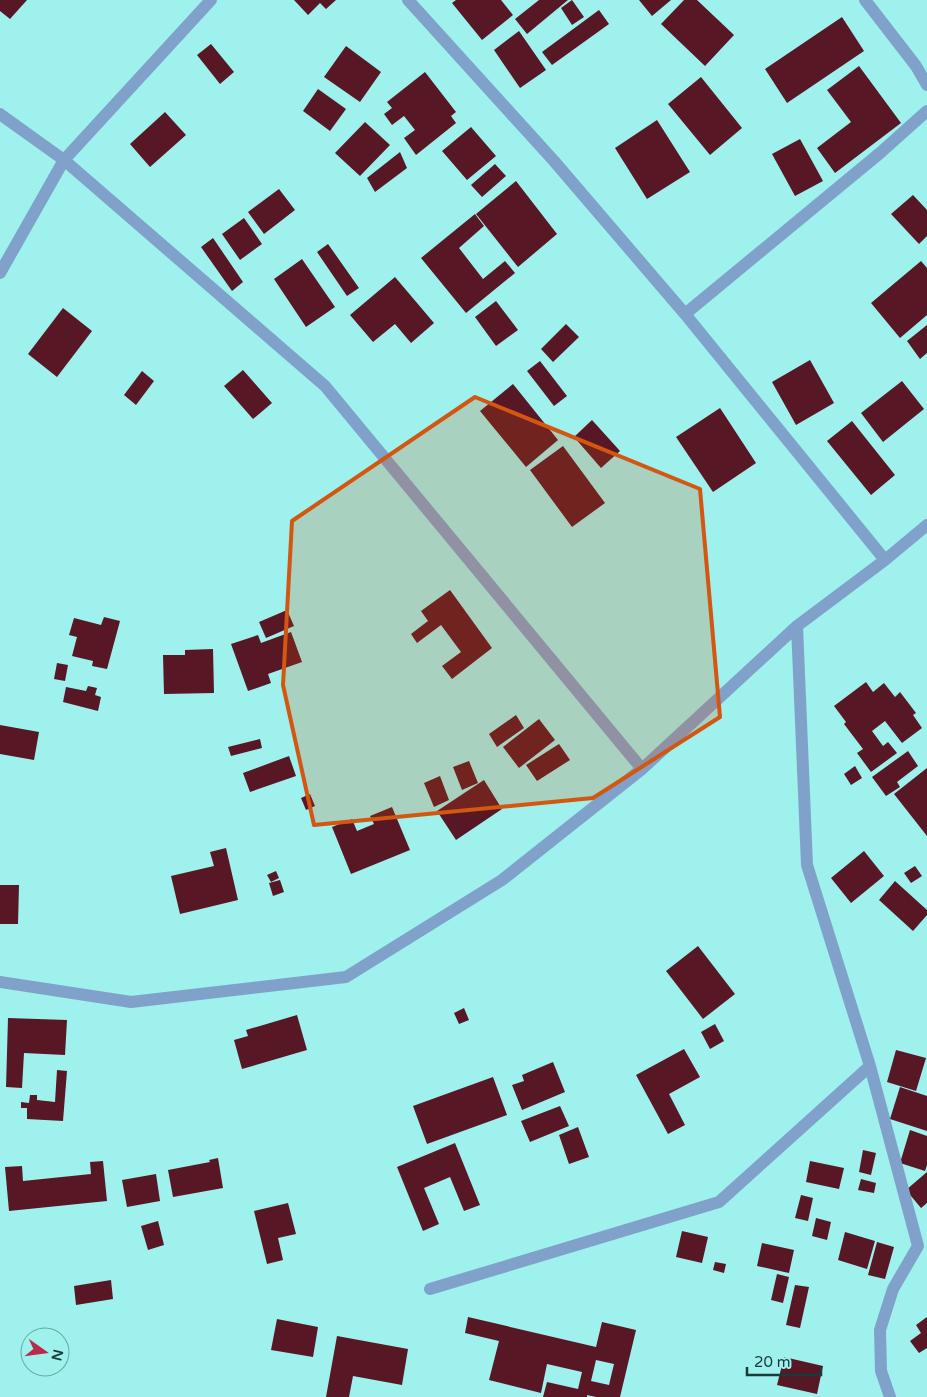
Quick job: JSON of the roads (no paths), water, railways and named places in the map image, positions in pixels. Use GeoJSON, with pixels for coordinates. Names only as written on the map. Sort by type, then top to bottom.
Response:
{"type":"FeatureCollection","features":[{"type":"Feature","properties":{"kind":"street"},"geometry":{"type":"LineString","coordinates":[[0,273],[64,160],[210,0]]}},
{"type":"Feature","properties":{"kind":"street"},"geometry":{"type":"LineString","coordinates":[[408,0],[554,161],[685,314],[885,560]]}},
{"type":"Feature","properties":{"kind":"street"},"geometry":{"type":"LineString","coordinates":[[866,0],[916,66],[927,85]]}},
{"type":"Feature","properties":{"kind":"street"},"geometry":{"type":"LineString","coordinates":[[685,314],[880,153],[927,111]]}},
{"type":"Feature","properties":{"kind":"street"},"geometry":{"type":"LineString","coordinates":[[0,114],[64,160],[325,386],[642,769]]}},
{"type":"Feature","properties":{"kind":"street"},"geometry":{"type":"LineString","coordinates":[[0,982],[132,1002],[346,977],[502,880],[642,769],[797,626],[885,560],[927,525]]}},
{"type":"Feature","properties":{"kind":"street"},"geometry":{"type":"LineString","coordinates":[[797,626],[807,865],[870,1066],[918,1246],[893,1289],[880,1330],[882,1371],[890,1397]]}},
{"type":"Feature","properties":{"kind":"street"},"geometry":{"type":"LineString","coordinates":[[430,1289],[719,1202],[870,1066]]}}]}
